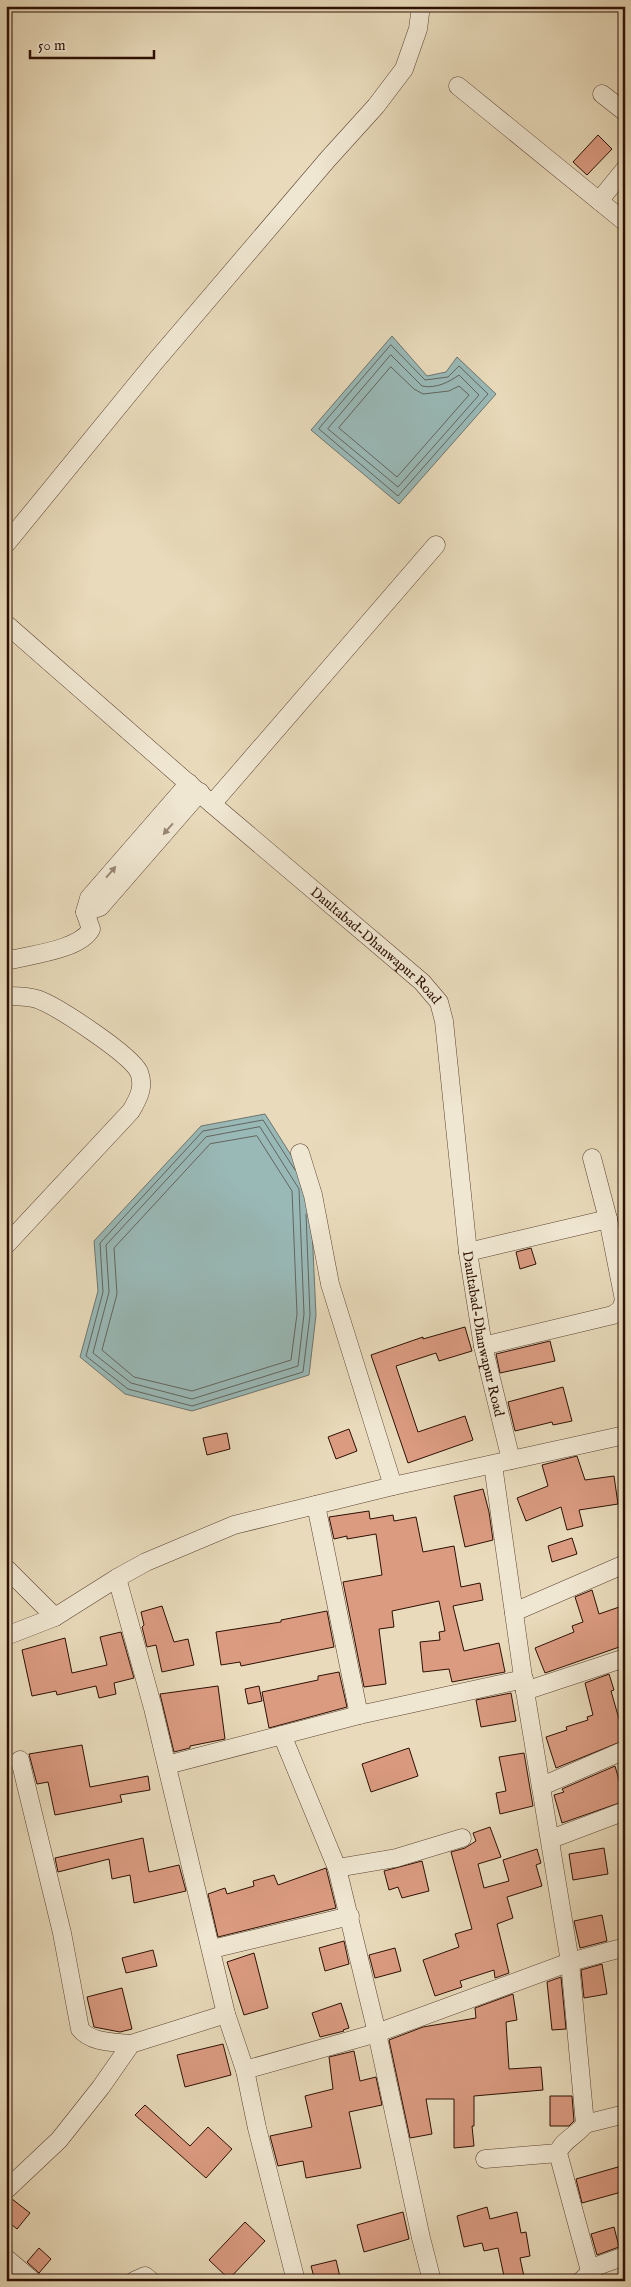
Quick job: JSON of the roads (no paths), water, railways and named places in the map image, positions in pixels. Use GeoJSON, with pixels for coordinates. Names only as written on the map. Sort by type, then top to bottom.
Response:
{"type":"FeatureCollection","features":[{"type":"Feature","properties":{"kind":"street"},"geometry":{"type":"LineString","coordinates":[[6,544],[154,363],[328,159],[376,106],[404,69],[418,30],[421,6]]}},
{"type":"Feature","properties":{"kind":"street"},"geometry":{"type":"LineString","coordinates":[[458,86],[625,222]]}},
{"type":"Feature","properties":{"kind":"street"},"geometry":{"type":"LineString","coordinates":[[602,94],[625,112]]}},
{"type":"Feature","properties":{"kind":"street"},"geometry":{"type":"LineString","coordinates":[[599,201],[625,169]]}},
{"type":"Feature","properties":{"kind":"street"},"geometry":{"type":"LineString","coordinates":[[6,961],[70,945],[82,940],[91,929],[85,912],[89,898],[201,793],[436,545]]}},
{"type":"Feature","properties":{"kind":"street","name":"Daultabad-Dhanwapur Road"},"geometry":{"type":"LineString","coordinates":[[6,624],[422,982],[439,1002],[444,1021],[468,1252],[483,1346],[511,1460]]}},
{"type":"Feature","properties":{"kind":"street"},"geometry":{"type":"LineString","coordinates":[[6,996],[37,1000],[77,1021],[122,1055],[139,1072],[142,1092],[130,1111],[6,1245]]}},
{"type":"Feature","properties":{"kind":"street"},"geometry":{"type":"LineString","coordinates":[[300,1153],[310,1185],[330,1284],[393,1486]]}},
{"type":"Feature","properties":{"kind":"street"},"geometry":{"type":"LineString","coordinates":[[483,1346],[582,1324],[613,1315],[621,1309],[624,1300],[608,1219],[592,1158]]}},
{"type":"Feature","properties":{"kind":"street"},"geometry":{"type":"LineString","coordinates":[[468,1252],[608,1219]]}},
{"type":"Feature","properties":{"kind":"street"},"geometry":{"type":"LineString","coordinates":[[6,1636],[55,1617],[146,1562],[234,1525],[393,1486],[625,1435]]}},
{"type":"Feature","properties":{"kind":"street"},"geometry":{"type":"LineString","coordinates":[[493,1465],[524,1685],[570,1962],[585,2124],[581,2130],[561,2146],[558,2153],[585,2276],[625,2256]]}},
{"type":"Feature","properties":{"kind":"street"},"geometry":{"type":"LineString","coordinates":[[316,1505],[359,1715]]}},
{"type":"Feature","properties":{"kind":"street"},"geometry":{"type":"LineString","coordinates":[[514,1612],[625,1564]]}},
{"type":"Feature","properties":{"kind":"street"},"geometry":{"type":"LineString","coordinates":[[6,1568],[55,1617]]}},
{"type":"Feature","properties":{"kind":"street"},"geometry":{"type":"LineString","coordinates":[[117,1578],[167,1765],[226,2014],[245,2070],[256,2128],[296,2281]]}},
{"type":"Feature","properties":{"kind":"street"},"geometry":{"type":"LineString","coordinates":[[167,1765],[359,1715],[524,1685],[625,1658]]}},
{"type":"Feature","properties":{"kind":"street"},"geometry":{"type":"LineString","coordinates":[[282,1735],[337,1868],[377,2033],[430,2280]]}},
{"type":"Feature","properties":{"kind":"street"},"geometry":{"type":"LineString","coordinates":[[542,1786],[625,1750]]}},
{"type":"Feature","properties":{"kind":"street"},"geometry":{"type":"LineString","coordinates":[[20,1760],[62,1933],[80,2029],[93,2038],[130,2044],[226,2014]]}},
{"type":"Feature","properties":{"kind":"street"},"geometry":{"type":"LineString","coordinates":[[551,1839],[625,1811]]}},
{"type":"Feature","properties":{"kind":"street"},"geometry":{"type":"LineString","coordinates":[[337,1868],[396,1858],[462,1838]]}},
{"type":"Feature","properties":{"kind":"street"},"geometry":{"type":"LineString","coordinates":[[212,1950],[350,1916]]}},
{"type":"Feature","properties":{"kind":"street"},"geometry":{"type":"LineString","coordinates":[[245,2070],[377,2033],[570,1962],[618,1949],[625,1950]]}},
{"type":"Feature","properties":{"kind":"street"},"geometry":{"type":"LineString","coordinates":[[6,2190],[58,2140],[101,2087],[130,2044]]}},
{"type":"Feature","properties":{"kind":"street"},"geometry":{"type":"LineString","coordinates":[[585,2124],[625,2114]]}},
{"type":"Feature","properties":{"kind":"street"},"geometry":{"type":"LineString","coordinates":[[485,2159],[558,2153]]}},
{"type":"Feature","properties":{"kind":"street"},"geometry":{"type":"LineString","coordinates":[[6,2258],[33,2281]]}},
{"type":"Feature","properties":{"kind":"street"},"geometry":{"type":"LineString","coordinates":[[134,2281],[145,2276],[151,2281]]}},
{"type":"Feature","properties":{"kind":"water"},"geometry":{"type":"Polygon","coordinates":[[[392,336],[427,376],[446,372],[457,357],[496,394],[399,504],[311,430],[392,336]]]}},
{"type":"Feature","properties":{"kind":"water"},"geometry":{"type":"Polygon","coordinates":[[[265,1114],[310,1185],[316,1315],[309,1375],[192,1411],[125,1394],[80,1357],[98,1291],[94,1241],[201,1126],[265,1114]]]}}]}
